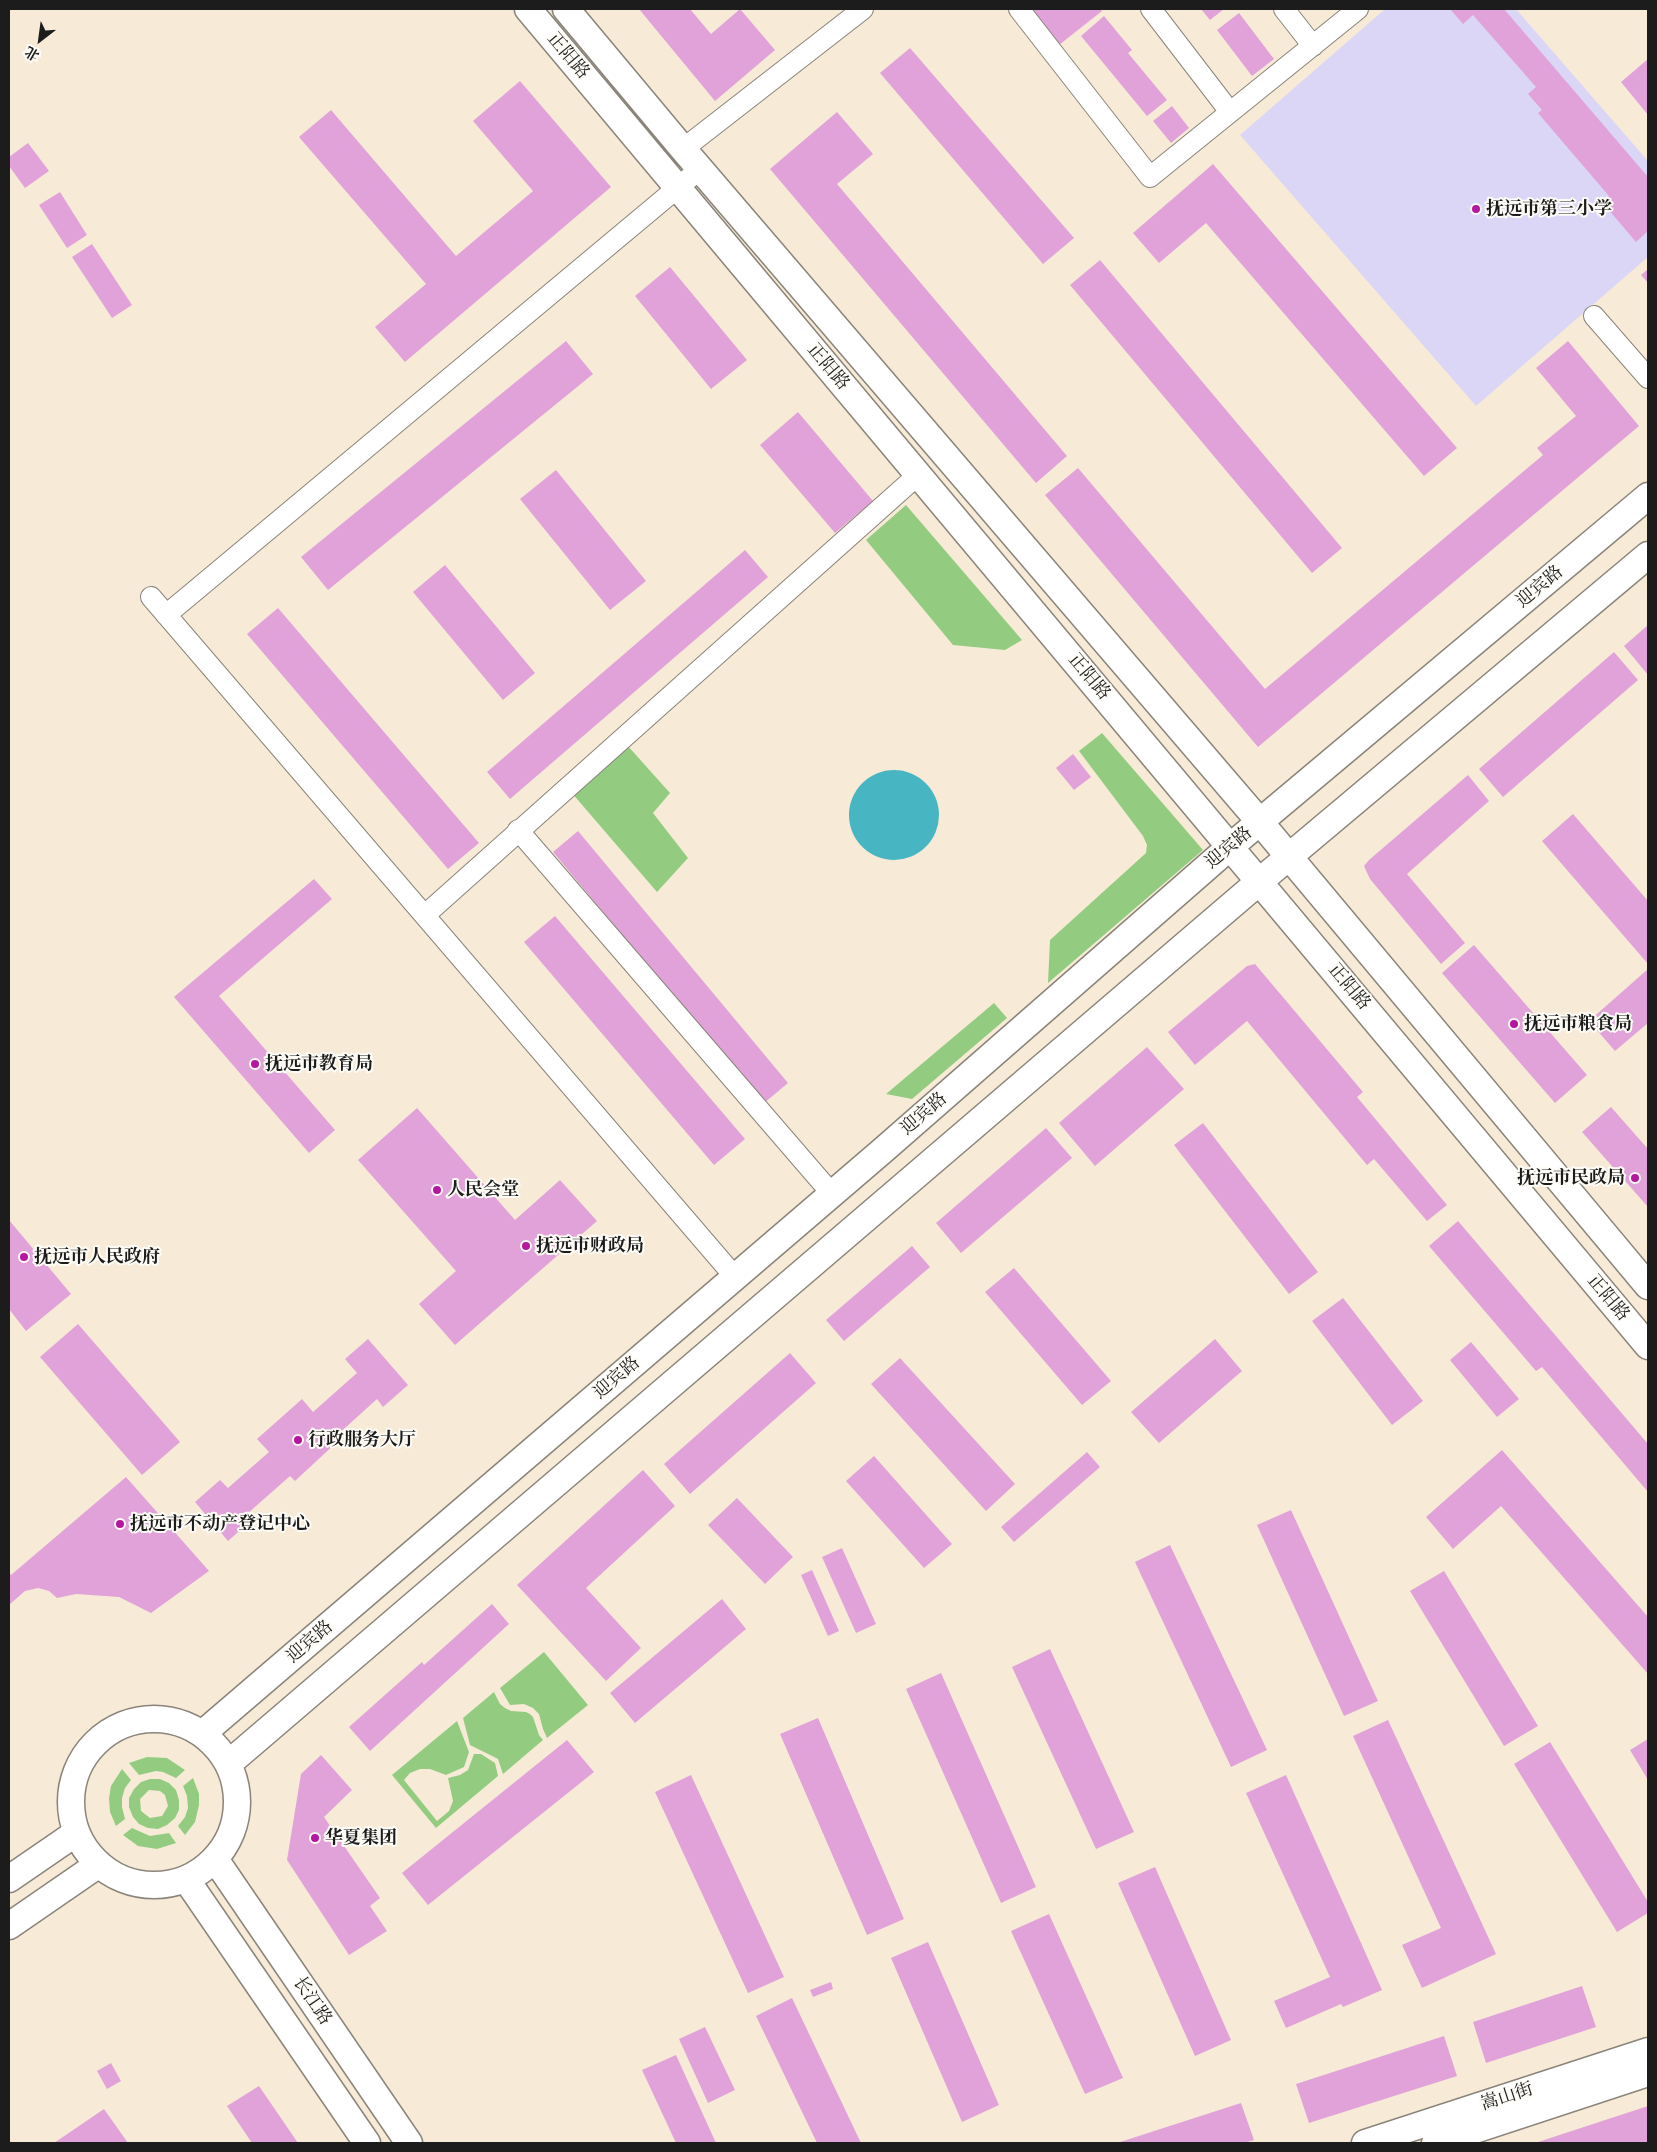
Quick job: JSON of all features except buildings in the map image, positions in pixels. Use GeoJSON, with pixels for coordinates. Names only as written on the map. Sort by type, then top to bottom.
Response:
{"type":"FeatureCollection","features":[{"type":"Feature","properties":{"kind":"main road","name":"正阳路"},"geometry":{"type":"LineString","coordinates":[[528,9],[1648,1346]]}},
{"type":"Feature","properties":{"kind":"main road","name":"正阳路"},"geometry":{"type":"LineString","coordinates":[[566,9],[682,149],[1260,822],[1648,1286]]}},
{"type":"Feature","properties":{"kind":"main road","name":"迎宾路"},"geometry":{"type":"LineString","coordinates":[[202,1734],[832,1194],[1231,846],[1648,496]]}},
{"type":"Feature","properties":{"kind":"main road"},"geometry":{"type":"LineString","coordinates":[[228,1764],[1260,881],[1648,555]]}},
{"type":"Feature","properties":{"kind":"main road"},"geometry":{"type":"LineString","coordinates":[[150,1719],[164,1719],[184,1724],[202,1734],[217,1748],[228,1764],[235,1783],[238,1803],[235,1823],[227,1842],[215,1859],[202,1870],[186,1879],[168,1884],[149,1885],[131,1882],[114,1875],[99,1864],[86,1850],[76,1833],[71,1806],[74,1779],[85,1754],[104,1734],[123,1724],[150,1719]]}},
{"type":"Feature","properties":{"kind":"main road"},"geometry":{"type":"LineString","coordinates":[[9,1879],[76,1833]]}},
{"type":"Feature","properties":{"kind":"main road","name":"长江路"},"geometry":{"type":"LineString","coordinates":[[215,1859],[408,2143]]}},
{"type":"Feature","properties":{"kind":"main road"},"geometry":{"type":"LineString","coordinates":[[9,1926],[99,1864]]}},
{"type":"Feature","properties":{"kind":"main road","name":"长江路"},"geometry":{"type":"LineString","coordinates":[[186,1879],[367,2143]]}},
{"type":"Feature","properties":{"kind":"main road","name":"嵩山街"},"geometry":{"type":"LineString","coordinates":[[1365,2143],[1648,2051]]}},
{"type":"Feature","properties":{"kind":"main road","name":"嵩山街"},"geometry":{"type":"LineString","coordinates":[[1435,2143],[1648,2073]]}},
{"type":"Feature","properties":{"kind":"street"},"geometry":{"type":"LineString","coordinates":[[682,149],[863,9]]}},
{"type":"Feature","properties":{"kind":"street"},"geometry":{"type":"LineString","coordinates":[[1019,9],[1150,177],[1358,9]]}},
{"type":"Feature","properties":{"kind":"street"},"geometry":{"type":"LineString","coordinates":[[1150,9],[1230,112]]}},
{"type":"Feature","properties":{"kind":"street"},"geometry":{"type":"LineString","coordinates":[[1284,9],[1313,46]]}},
{"type":"Feature","properties":{"kind":"street"},"geometry":{"type":"LineString","coordinates":[[166,615],[700,169]]}},
{"type":"Feature","properties":{"kind":"street"},"geometry":{"type":"LineString","coordinates":[[1594,316],[1648,378]]}},
{"type":"Feature","properties":{"kind":"street"},"geometry":{"type":"LineString","coordinates":[[425,915],[919,474]]}},
{"type":"Feature","properties":{"kind":"street"},"geometry":{"type":"LineString","coordinates":[[151,597],[735,1277]]}},
{"type":"Feature","properties":{"kind":"street"},"geometry":{"type":"LineString","coordinates":[[518,830],[832,1194]]}},
{"type":"Feature","properties":{"kind":"shaded area","name":"抚远市第三小学"},"geometry":{"type":"Polygon","coordinates":[[[1385,9],[1516,9],[1648,161],[1648,257],[1476,406],[1240,135],[1385,9]]]}},
{"type":"Feature","properties":{"kind":"green space"},"geometry":{"type":"Polygon","coordinates":[[[906,505],[1022,640],[1005,650],[953,645],[866,540],[906,505]]]}},
{"type":"Feature","properties":{"kind":"green space"},"geometry":{"type":"Polygon","coordinates":[[[1102,733],[1203,850],[1048,983],[1050,940],[1146,853],[1147,845],[1143,836],[1079,751],[1102,733]]]}},
{"type":"Feature","properties":{"kind":"green space"},"geometry":{"type":"Polygon","coordinates":[[[627,745],[670,793],[653,813],[688,858],[657,892],[571,792],[627,745]]]}},
{"type":"Feature","properties":{"kind":"green space"},"geometry":{"type":"Polygon","coordinates":[[[994,1003],[1007,1018],[912,1099],[886,1094],[994,1003]]]}},
{"type":"Feature","properties":{"kind":"green space"},"geometry":{"type":"Polygon","coordinates":[[[544,1652],[588,1705],[547,1738],[539,1714],[533,1708],[524,1704],[510,1705],[500,1688],[544,1652]]]}},
{"type":"Feature","properties":{"kind":"green space"},"geometry":{"type":"Polygon","coordinates":[[[494,1692],[500,1704],[505,1708],[511,1711],[530,1714],[543,1740],[503,1774],[498,1759],[470,1745],[463,1718],[494,1692]]]}},
{"type":"Feature","properties":{"kind":"green space"},"geometry":{"type":"Polygon","coordinates":[[[457,1721],[469,1752],[464,1767],[446,1775],[430,1769],[420,1769],[410,1773],[404,1780],[437,1821],[449,1811],[453,1801],[448,1778],[460,1775],[468,1770],[474,1754],[481,1754],[495,1763],[498,1776],[436,1828],[392,1775],[457,1721]]]}},
{"type":"Feature","properties":{"kind":"green space"},"geometry":{"type":"Polygon","coordinates":[[[147,1757],[167,1758],[185,1770],[176,1778],[156,1771],[139,1775],[129,1763],[147,1757]]]}},
{"type":"Feature","properties":{"kind":"green space"},"geometry":{"type":"Polygon","coordinates":[[[122,1769],[131,1780],[125,1788],[122,1798],[125,1819],[116,1826],[110,1812],[109,1798],[111,1786],[122,1769]]]}},
{"type":"Feature","properties":{"kind":"green space"},"geometry":{"type":"Polygon","coordinates":[[[193,1778],[199,1794],[199,1805],[195,1822],[185,1835],[178,1826],[185,1817],[188,1808],[187,1796],[183,1786],[193,1778]]]}},
{"type":"Feature","properties":{"kind":"green space"},"geometry":{"type":"Polygon","coordinates":[[[150,1779],[160,1779],[169,1783],[176,1790],[179,1810],[175,1818],[167,1825],[158,1829],[148,1828],[139,1824],[133,1817],[129,1807],[129,1798],[141,1782],[150,1779]],[[149,1790],[140,1799],[141,1811],[150,1818],[162,1816],[168,1806],[165,1795],[160,1791],[149,1790]]]}},
{"type":"Feature","properties":{"kind":"green space"},"geometry":{"type":"Polygon","coordinates":[[[132,1828],[150,1836],[169,1833],[176,1843],[157,1849],[138,1846],[123,1835],[132,1828]]]}},
{"type":"Feature","properties":{"kind":"water"},"geometry":{"type":"Polygon","coordinates":[[[894,770],[911,773],[926,783],[936,798],[939,815],[936,832],[926,847],[911,857],[894,860],[877,857],[862,847],[852,832],[849,815],[852,798],[862,783],[877,773],[894,770]]]}},
{"type":"Feature","properties":{"kind":"place","name":"抚远市第三小学"},"geometry":{"type":"Point","coordinates":[1476,209]}},
{"type":"Feature","properties":{"kind":"place","name":"抚远市粮食局"},"geometry":{"type":"Point","coordinates":[1514,1024]}},
{"type":"Feature","properties":{"kind":"place","name":"抚远市教育局"},"geometry":{"type":"Point","coordinates":[255,1064]}},
{"type":"Feature","properties":{"kind":"place","name":"抚远市民政局"},"geometry":{"type":"Point","coordinates":[1635,1178]}},
{"type":"Feature","properties":{"kind":"place","name":"人民会堂"},"geometry":{"type":"Point","coordinates":[437,1190]}},
{"type":"Feature","properties":{"kind":"place","name":"抚远市财政局"},"geometry":{"type":"Point","coordinates":[526,1246]}},
{"type":"Feature","properties":{"kind":"place","name":"抚远市人民政府"},"geometry":{"type":"Point","coordinates":[24,1257]}},
{"type":"Feature","properties":{"kind":"place","name":"行政服务大厅"},"geometry":{"type":"Point","coordinates":[298,1440]}},
{"type":"Feature","properties":{"kind":"place","name":"抚远市不动产登记中心"},"geometry":{"type":"Point","coordinates":[120,1524]}},
{"type":"Feature","properties":{"kind":"place","name":"华夏集团"},"geometry":{"type":"Point","coordinates":[315,1838]}}]}
